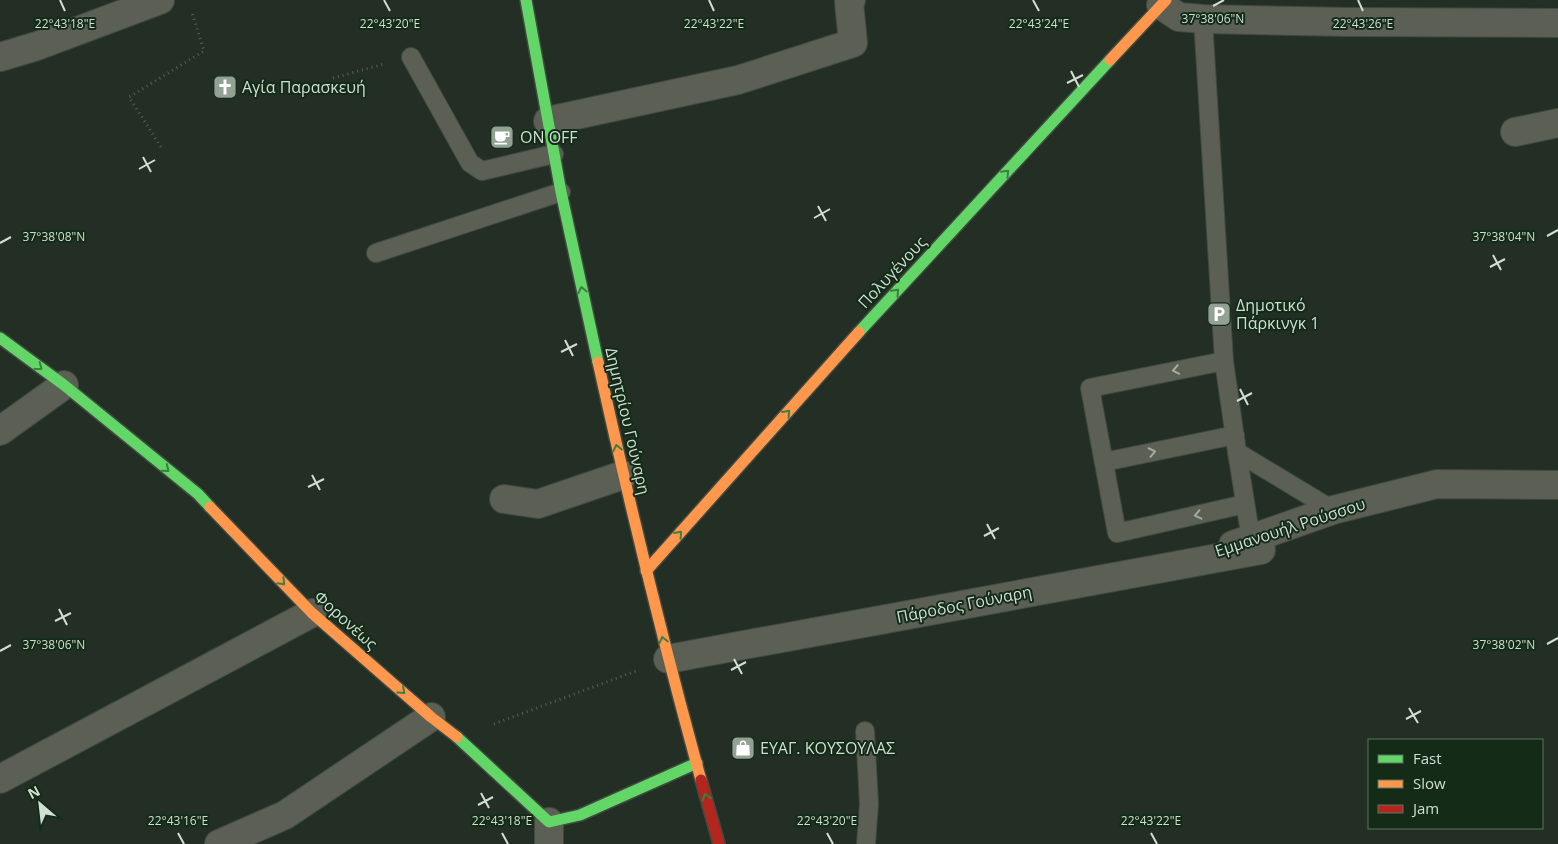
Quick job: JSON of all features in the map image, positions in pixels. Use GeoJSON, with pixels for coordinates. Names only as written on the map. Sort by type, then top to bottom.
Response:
{"type":"FeatureCollection","features":[{"type":"Feature","properties":{"kind":"street"},"geometry":{"type":"LineString","coordinates":[[0,57],[37,46],[160,0]]}},
{"type":"Feature","properties":{"kind":"street","name":"Δημητρίου Γούναρη"},"geometry":{"type":"LineString","coordinates":[[526,0],[561,192],[623,475],[668,659],[719,844]]}},
{"type":"Feature","properties":{"kind":"street"},"geometry":{"type":"LineString","coordinates":[[548,121],[738,80],[853,43],[849,2],[851,0]]}},
{"type":"Feature","properties":{"kind":"street"},"geometry":{"type":"LineString","coordinates":[[1163,2],[1179,17],[1347,22],[1558,23]]}},
{"type":"Feature","properties":{"kind":"street","name":"Πολυγένους"},"geometry":{"type":"LineString","coordinates":[[646,571],[867,324],[1163,2]]}},
{"type":"Feature","properties":{"kind":"street"},"geometry":{"type":"LineString","coordinates":[[1515,132],[1558,123]]}},
{"type":"Feature","properties":{"kind":"street","name":"Φορονέως"},"geometry":{"type":"LineString","coordinates":[[0,338],[64,386],[198,494],[312,613],[431,717],[458,738],[549,833],[580,816],[697,763]]}},
{"type":"Feature","properties":{"kind":"street"},"geometry":{"type":"LineString","coordinates":[[0,431],[64,386]]}},
{"type":"Feature","properties":{"kind":"street"},"geometry":{"type":"LineString","coordinates":[[504,499],[538,504],[623,475]]}},
{"type":"Feature","properties":{"kind":"street","name":"Εμμανουήλ Ρούσσου"},"geometry":{"type":"LineString","coordinates":[[1256,545],[1333,510],[1437,484],[1558,485]]}},
{"type":"Feature","properties":{"kind":"street","name":"Πάροδος Γούναρη"},"geometry":{"type":"LineString","coordinates":[[668,659],[1173,565],[1256,545]]}},
{"type":"Feature","properties":{"kind":"street"},"geometry":{"type":"LineString","coordinates":[[0,778],[312,613]]}},
{"type":"Feature","properties":{"kind":"street"},"geometry":{"type":"LineString","coordinates":[[219,844],[285,815],[431,717]]}},
{"type":"Feature","properties":{"kind":"lane"},"geometry":{"type":"LineString","coordinates":[[1203,18],[1224,361],[1246,504],[1256,545]]}},
{"type":"Feature","properties":{"kind":"lane"},"geometry":{"type":"LineString","coordinates":[[411,57],[470,163],[482,171],[554,154]]}},
{"type":"Feature","properties":{"kind":"lane"},"geometry":{"type":"LineString","coordinates":[[376,253],[561,192]]}},
{"type":"Feature","properties":{"kind":"lane"},"geometry":{"type":"LineString","coordinates":[[1224,361],[1090,388],[1117,533],[1246,504]]}},
{"type":"Feature","properties":{"kind":"lane"},"geometry":{"type":"LineString","coordinates":[[1104,462],[1236,443],[1333,510]]}},
{"type":"Feature","properties":{"kind":"lane"},"geometry":{"type":"LineString","coordinates":[[865,731],[869,804],[866,844]]}},
{"type":"Feature","properties":{"kind":"path"},"geometry":{"type":"LineString","coordinates":[[161,147],[129,97],[204,51],[191,8]]}},
{"type":"Feature","properties":{"kind":"path"},"geometry":{"type":"LineString","coordinates":[[333,78],[411,57]]}},
{"type":"Feature","properties":{"kind":"path"},"geometry":{"type":"LineString","coordinates":[[458,738],[668,659]]}},
{"type":"Feature","properties":{"kind":"traffic: fast"},"geometry":{"type":"LineString","coordinates":[[526,0],[561,192],[598,362]]}},
{"type":"Feature","properties":{"kind":"traffic: fast"},"geometry":{"type":"LineString","coordinates":[[859,332],[1110,60]]}},
{"type":"Feature","properties":{"kind":"traffic: fast"},"geometry":{"type":"LineString","coordinates":[[0,338],[64,385],[198,494],[210,507]]}},
{"type":"Feature","properties":{"kind":"traffic: fast"},"geometry":{"type":"LineString","coordinates":[[457,737],[549,822],[580,815],[697,763]]}},
{"type":"Feature","properties":{"kind":"traffic: slow"},"geometry":{"type":"LineString","coordinates":[[1110,60],[1166,0]]}},
{"type":"Feature","properties":{"kind":"traffic: slow"},"geometry":{"type":"LineString","coordinates":[[646,571],[859,332]]}},
{"type":"Feature","properties":{"kind":"traffic: slow"},"geometry":{"type":"LineString","coordinates":[[598,362],[647,572],[701,780]]}},
{"type":"Feature","properties":{"kind":"traffic: slow"},"geometry":{"type":"LineString","coordinates":[[210,507],[312,613],[431,717],[457,737]]}},
{"type":"Feature","properties":{"kind":"traffic: jam"},"geometry":{"type":"LineString","coordinates":[[701,780],[719,844]]}},
{"type":"Feature","properties":{"kind":"place","name":"Αγία Παρασκευή"},"geometry":{"type":"Point","coordinates":[225,87]}},
{"type":"Feature","properties":{"kind":"place","name":"ON OFF"},"geometry":{"type":"Point","coordinates":[502,137]}},
{"type":"Feature","properties":{"kind":"place","name":"Δημοτικό Πάρκινγκ 1"},"geometry":{"type":"Point","coordinates":[1219,314]}},
{"type":"Feature","properties":{"kind":"place","name":"ΕΥΑΓ. ΚΟΥΣΟΥΛΑΣ"},"geometry":{"type":"Point","coordinates":[743,748]}}]}
